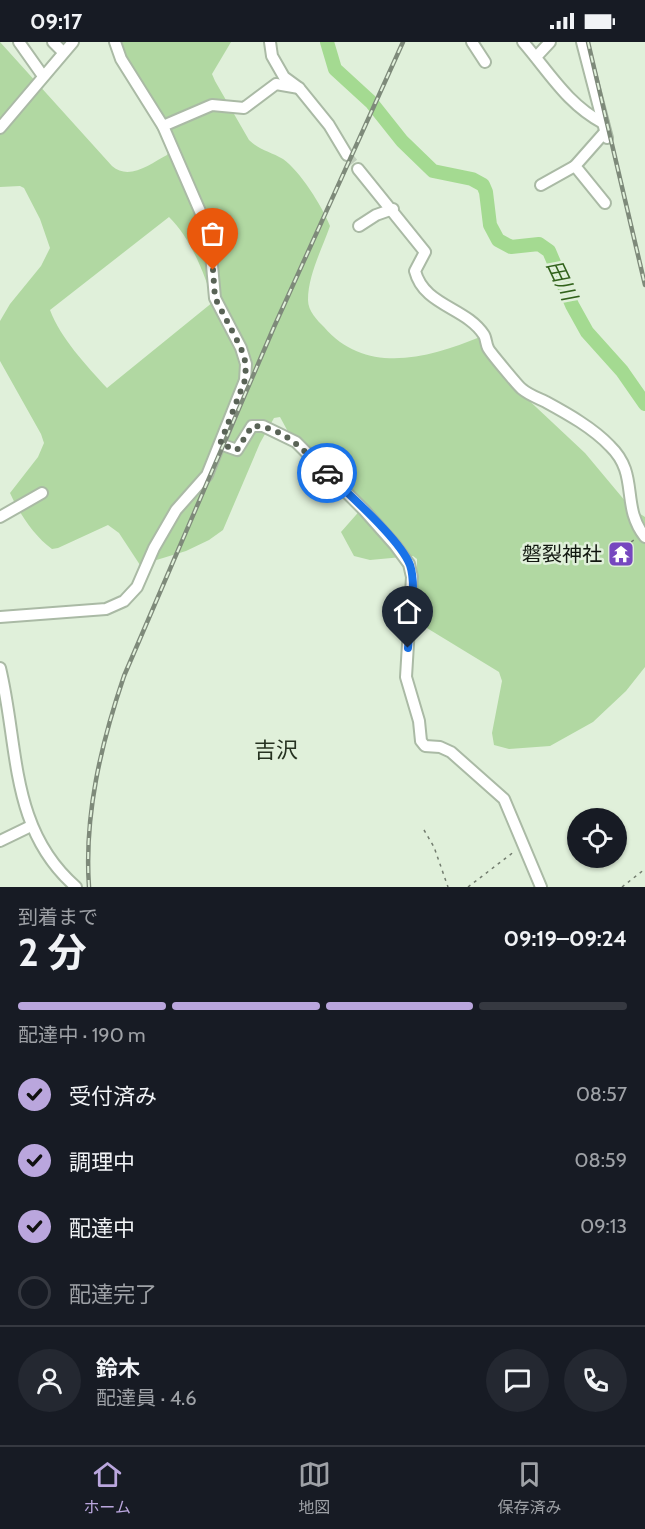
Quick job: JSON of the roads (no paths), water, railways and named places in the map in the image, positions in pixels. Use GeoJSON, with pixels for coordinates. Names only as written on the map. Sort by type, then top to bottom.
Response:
{"type":"FeatureCollection","features":[{"type":"Feature","properties":{"kind":"street"},"geometry":{"type":"LineString","coordinates":[[19,42],[43,76]]}},
{"type":"Feature","properties":{"kind":"street"},"geometry":{"type":"LineString","coordinates":[[53,42],[63,52]]}},
{"type":"Feature","properties":{"kind":"street"},"geometry":{"type":"LineString","coordinates":[[0,128],[72,42]]}},
{"type":"Feature","properties":{"kind":"street"},"geometry":{"type":"LineString","coordinates":[[0,617],[106,609],[124,602],[137,586],[154,548],[176,510],[207,476],[245,380],[246,364],[241,348],[215,298],[210,232],[163,126],[122,58],[115,42]]}},
{"type":"Feature","properties":{"kind":"street"},"geometry":{"type":"LineString","coordinates":[[270,42],[272,57],[284,77],[299,88],[329,125],[347,155]]}},
{"type":"Feature","properties":{"kind":"street"},"geometry":{"type":"LineString","coordinates":[[472,42],[485,62]]}},
{"type":"Feature","properties":{"kind":"street"},"geometry":{"type":"LineString","coordinates":[[523,42],[559,88],[605,131]]}},
{"type":"Feature","properties":{"kind":"street"},"geometry":{"type":"LineString","coordinates":[[536,57],[550,42]]}},
{"type":"Feature","properties":{"kind":"street"},"geometry":{"type":"LineString","coordinates":[[582,42],[605,131]]}},
{"type":"Feature","properties":{"kind":"street"},"geometry":{"type":"LineString","coordinates":[[163,126],[212,105],[244,108],[276,84],[299,88]]}},
{"type":"Feature","properties":{"kind":"street"},"geometry":{"type":"LineString","coordinates":[[542,185],[575,165],[605,131]]}},
{"type":"Feature","properties":{"kind":"street"},"geometry":{"type":"LineString","coordinates":[[575,165],[605,204]]}},
{"type":"Feature","properties":{"kind":"street"},"geometry":{"type":"LineString","coordinates":[[358,169],[393,209],[425,252],[415,271],[418,284],[484,335],[488,349],[523,391],[599,434],[613,448],[628,470],[632,512],[645,537]]}},
{"type":"Feature","properties":{"kind":"street"},"geometry":{"type":"LineString","coordinates":[[358,226],[376,215],[393,209]]}},
{"type":"Feature","properties":{"kind":"street"},"geometry":{"type":"LineString","coordinates":[[220,444],[237,450],[252,426],[264,426],[296,442],[395,545],[409,564],[412,577],[406,677],[419,721],[421,741],[425,746],[440,747],[452,752],[500,794],[541,887]]}},
{"type":"Feature","properties":{"kind":"street"},"geometry":{"type":"LineString","coordinates":[[0,517],[42,493]]}},
{"type":"Feature","properties":{"kind":"street"},"geometry":{"type":"LineString","coordinates":[[0,668],[21,794],[31,826],[45,854],[76,887]]}},
{"type":"Feature","properties":{"kind":"street"},"geometry":{"type":"LineString","coordinates":[[0,841],[31,826]]}},
{"type":"Feature","properties":{"kind":"waterway","name":"田川"},"geometry":{"type":"LineString","coordinates":[[327,42],[335,69],[371,102],[402,141],[433,171],[472,179],[483,185],[490,225],[498,240],[511,247],[539,244],[549,251],[572,305],[587,332],[622,371],[645,404]]}},
{"type":"Feature","properties":{"kind":"tunnel"},"geometry":{"type":"LineString","coordinates":[[347,155],[358,169]]}},
{"type":"Feature","properties":{"kind":"railway"},"geometry":{"type":"LineString","coordinates":[[89,887],[89,833],[96,780],[108,728],[124,676],[274,327],[403,42]]}},
{"type":"Feature","properties":{"kind":"railway"},"geometry":{"type":"LineString","coordinates":[[588,42],[645,285]]}},
{"type":"Feature","properties":{"kind":"place","name":"磐裂神社"},"geometry":{"type":"Point","coordinates":[621,554]}},
{"type":"Feature","properties":{"kind":"district","name":"吉沢"},"geometry":{"type":"Point","coordinates":[276,750]}}]}
